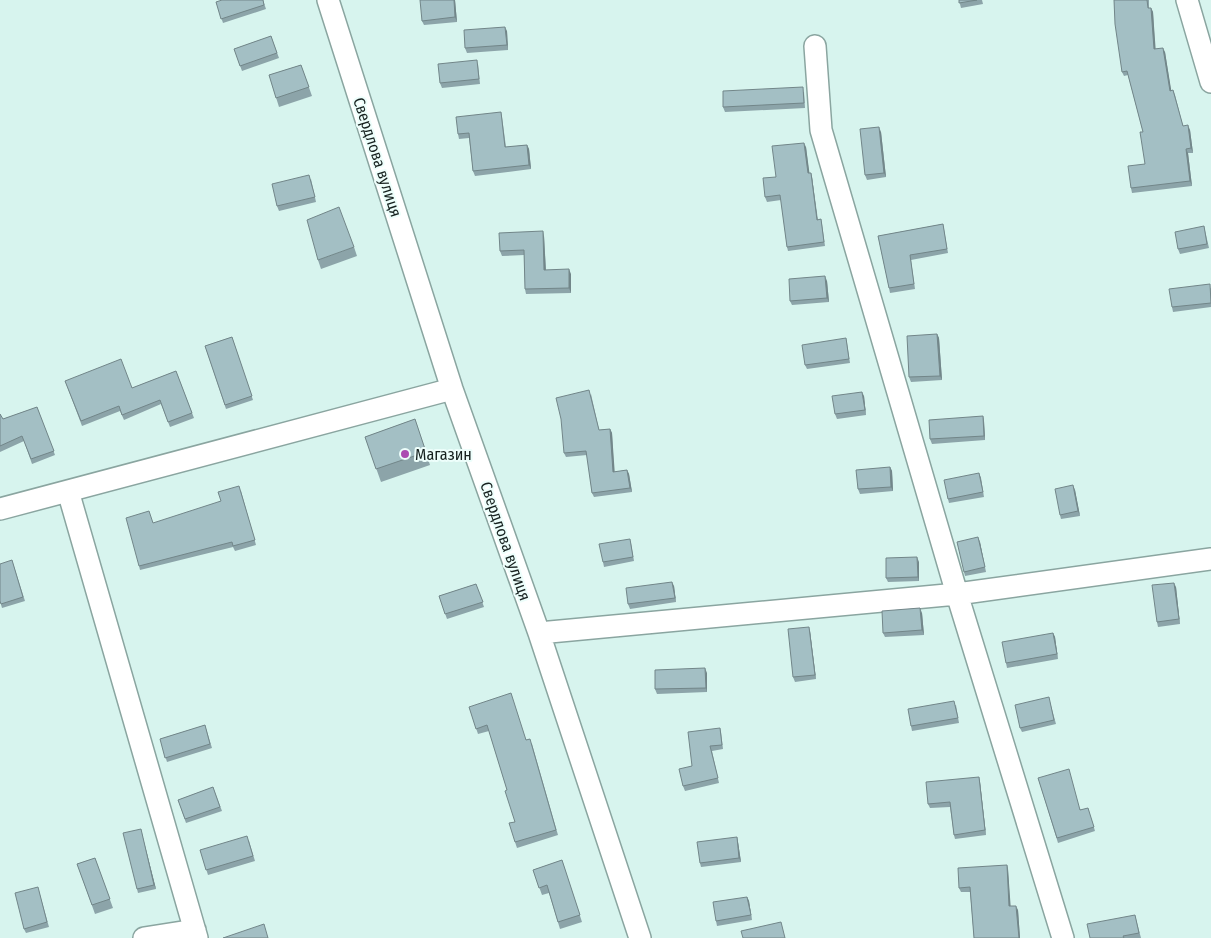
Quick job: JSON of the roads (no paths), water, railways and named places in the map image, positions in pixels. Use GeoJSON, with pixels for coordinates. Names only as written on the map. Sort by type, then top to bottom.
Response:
{"type":"FeatureCollection","features":[{"type":"Feature","properties":{"kind":"street","name":"Свердлова вулиця"},"geometry":{"type":"LineString","coordinates":[[328,0],[452,389],[539,633],[640,938]]}},
{"type":"Feature","properties":{"kind":"street"},"geometry":{"type":"LineString","coordinates":[[1186,0],[1211,82]]}},
{"type":"Feature","properties":{"kind":"street"},"geometry":{"type":"LineString","coordinates":[[815,46],[821,130],[957,594],[1063,938]]}},
{"type":"Feature","properties":{"kind":"street"},"geometry":{"type":"LineString","coordinates":[[0,509],[452,389]]}},
{"type":"Feature","properties":{"kind":"street"},"geometry":{"type":"LineString","coordinates":[[68,491],[196,934],[144,938]]}},
{"type":"Feature","properties":{"kind":"street"},"geometry":{"type":"LineString","coordinates":[[539,633],[957,594],[1211,559]]}},
{"type":"Feature","properties":{"kind":"place","name":"Mагазин"},"geometry":{"type":"Point","coordinates":[405,454]}}]}
